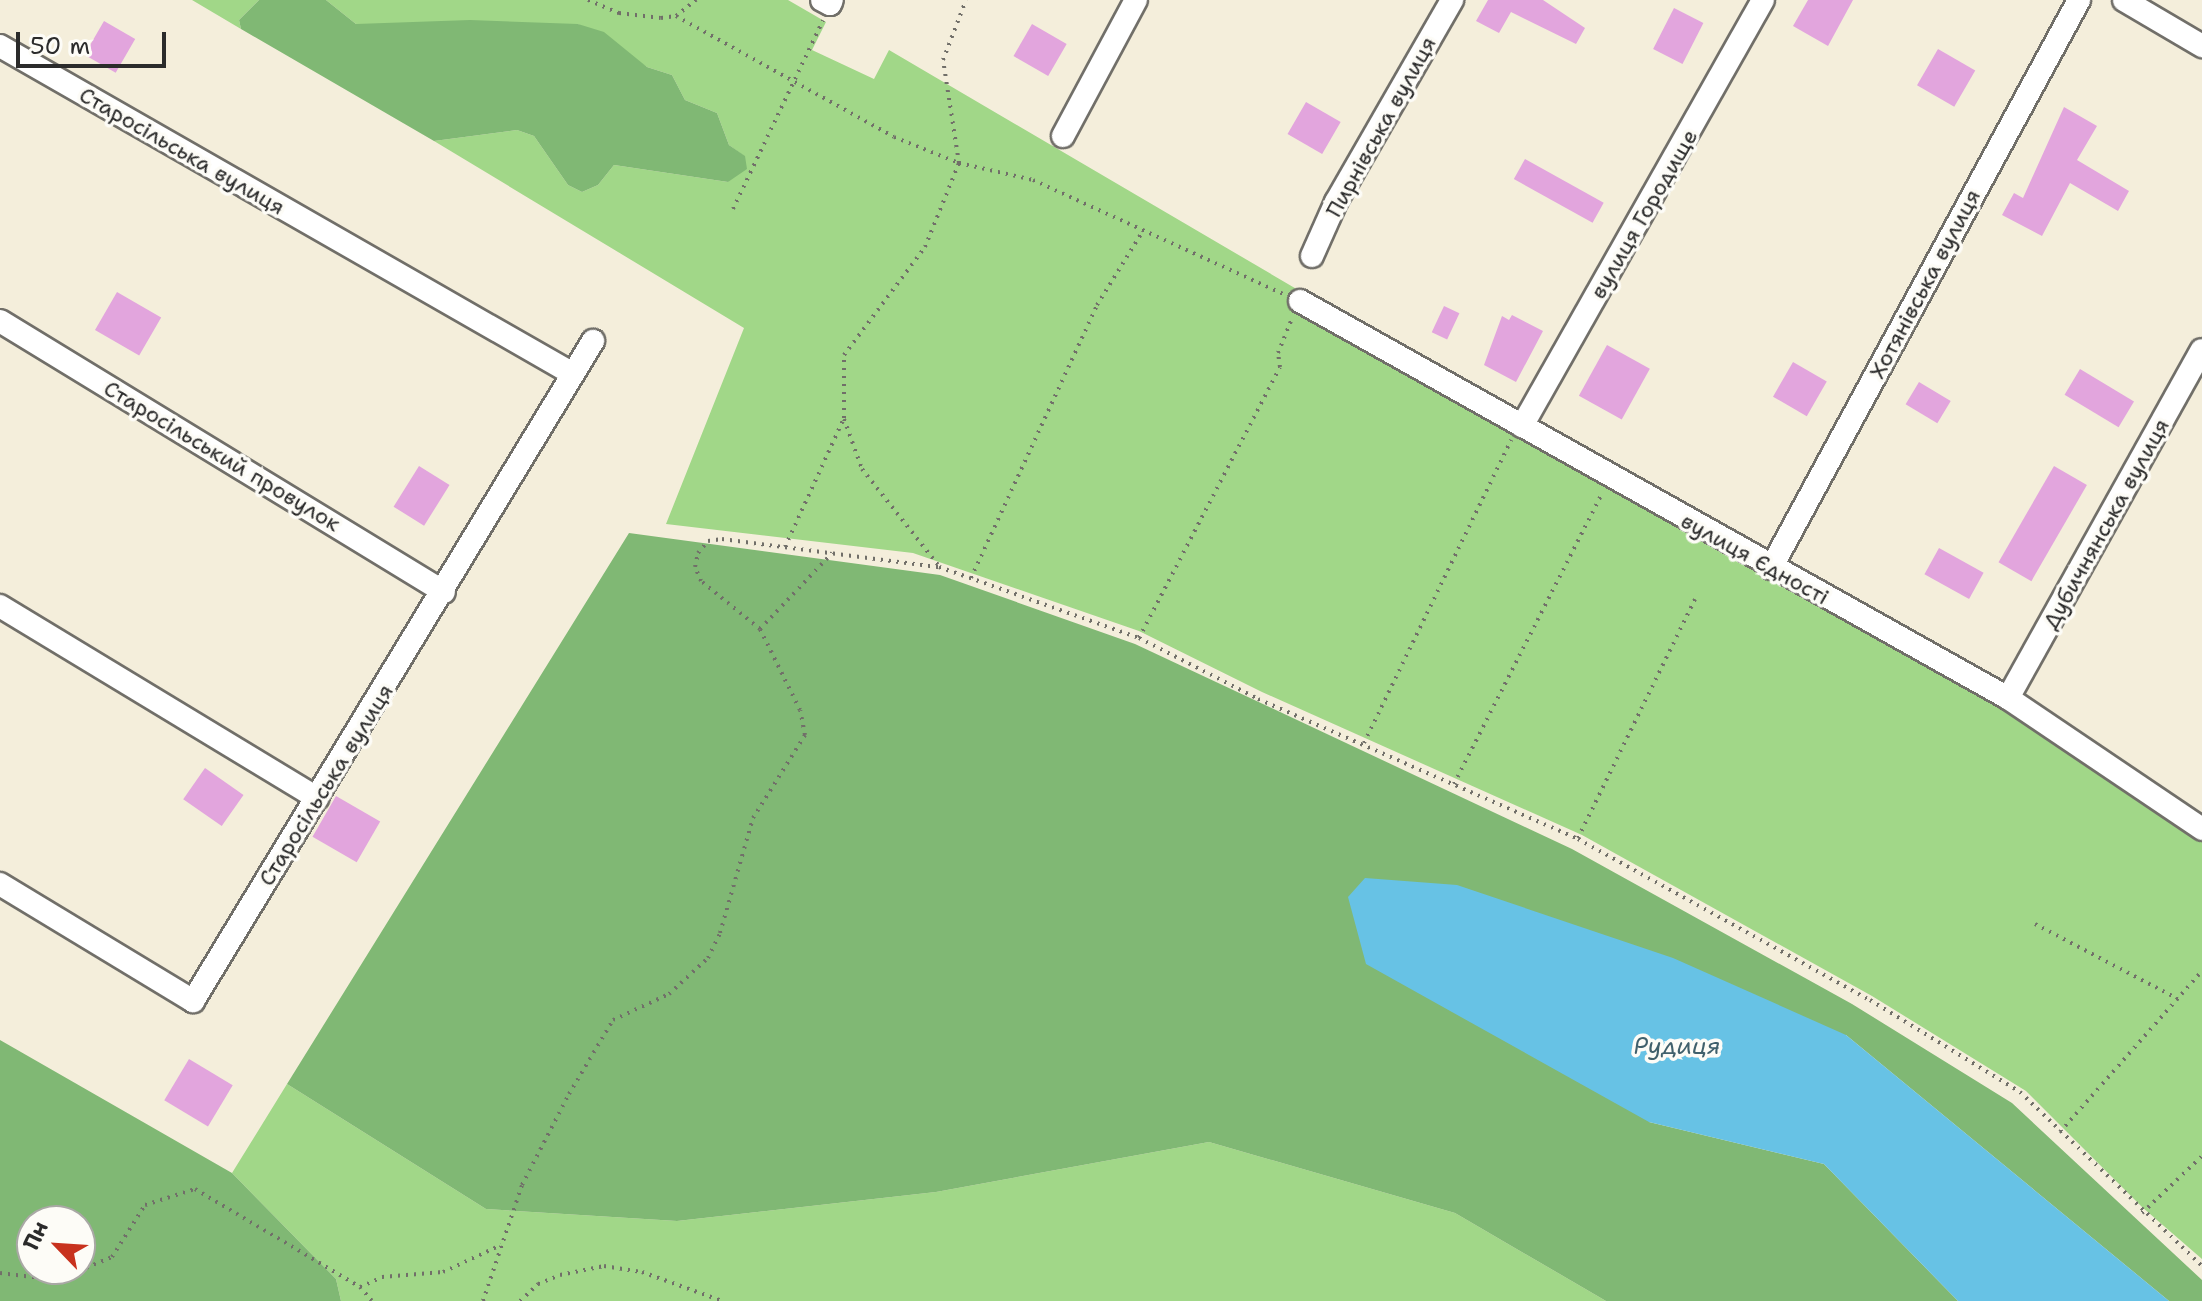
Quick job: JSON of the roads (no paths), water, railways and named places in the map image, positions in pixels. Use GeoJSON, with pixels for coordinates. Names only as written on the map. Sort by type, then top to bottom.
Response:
{"type":"FeatureCollection","features":[{"type":"Feature","properties":{"kind":"street"},"geometry":{"type":"LineString","coordinates":[[1063,136],[1136,0]]}},
{"type":"Feature","properties":{"kind":"street","name":"Пирнівська вулиця"},"geometry":{"type":"LineString","coordinates":[[1312,256],[1336,202],[1452,0]]}},
{"type":"Feature","properties":{"kind":"street","name":"вулиця Городище"},"geometry":{"type":"LineString","coordinates":[[1521,425],[1763,0]]}},
{"type":"Feature","properties":{"kind":"street","name":"Хотянівська вулиця"},"geometry":{"type":"LineString","coordinates":[[1771,568],[2079,0]]}},
{"type":"Feature","properties":{"kind":"street"},"geometry":{"type":"LineString","coordinates":[[2124,0],[2202,46]]}},
{"type":"Feature","properties":{"kind":"street","name":"Старосільська вулиця"},"geometry":{"type":"LineString","coordinates":[[0,46],[573,374]]}},
{"type":"Feature","properties":{"kind":"street","name":"вулиця Єдності"},"geometry":{"type":"LineString","coordinates":[[1300,301],[1771,568],[2008,698],[2202,829]]}},
{"type":"Feature","properties":{"kind":"street","name":"Старосільський провулок"},"geometry":{"type":"LineString","coordinates":[[0,321],[444,592]]}},
{"type":"Feature","properties":{"kind":"street","name":"Старосільська вулиця"},"geometry":{"type":"LineString","coordinates":[[0,884],[193,1001],[444,592],[593,341]]}},
{"type":"Feature","properties":{"kind":"street","name":"Дубичнянська вулиця"},"geometry":{"type":"LineString","coordinates":[[2008,698],[2202,350]]}},
{"type":"Feature","properties":{"kind":"street"},"geometry":{"type":"LineString","coordinates":[[0,606],[317,798]]}},
{"type":"Feature","properties":{"kind":"water","name":"Рудиця"},"geometry":{"type":"Polygon","coordinates":[[[1365,878],[1457,885],[1673,958],[1846,1035],[2169,1301],[1958,1301],[1824,1164],[1649,1122],[1366,964],[1348,897],[1365,878]]]}}]}
